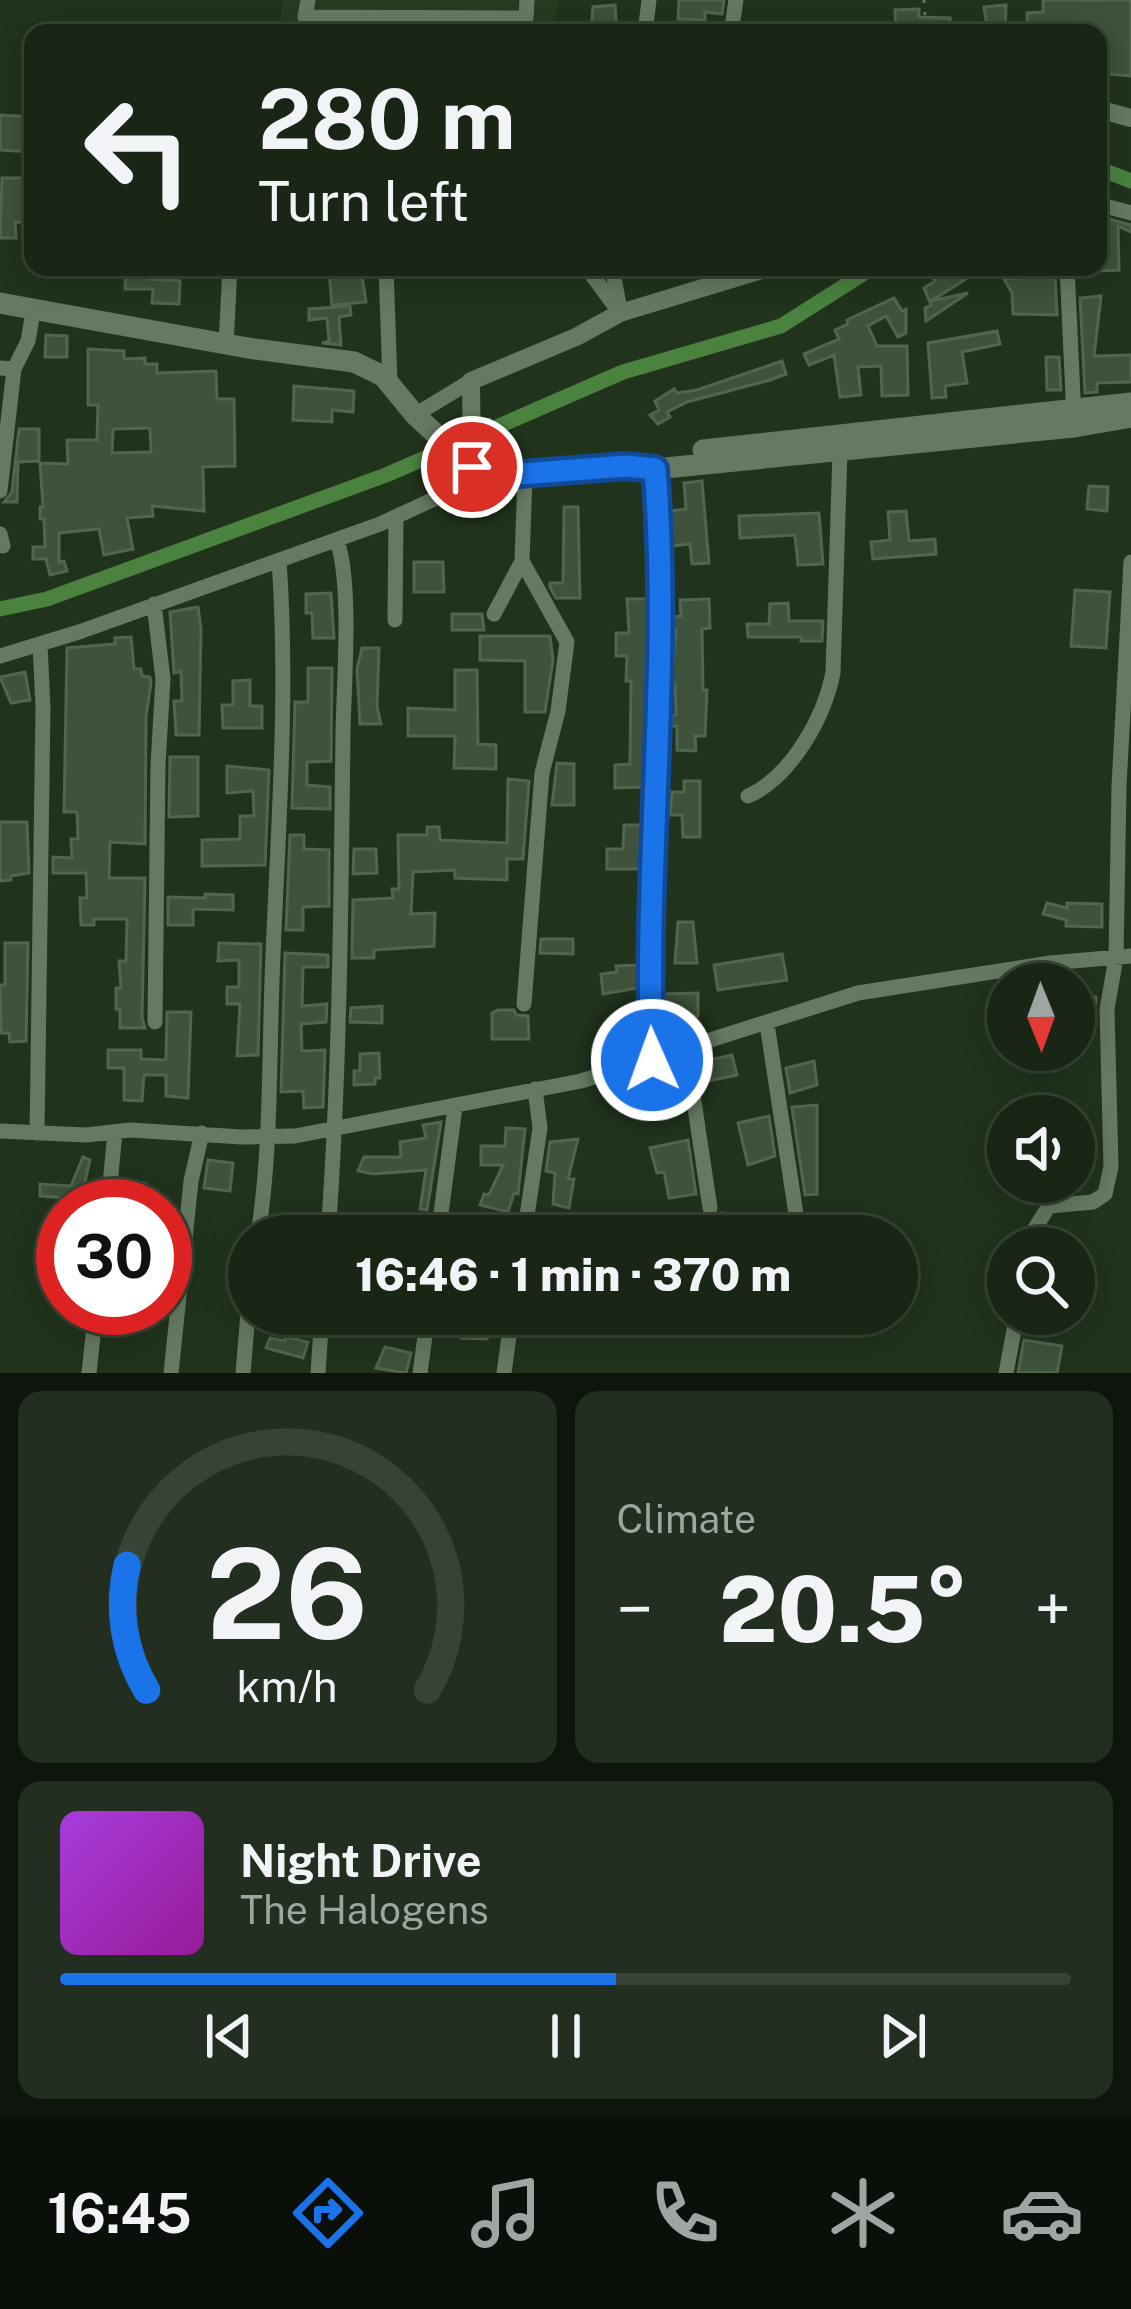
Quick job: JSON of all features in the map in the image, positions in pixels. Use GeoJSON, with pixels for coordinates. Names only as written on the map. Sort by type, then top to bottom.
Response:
{"type":"FeatureCollection","features":[{"type":"Feature","properties":{"kind":"main road"},"geometry":{"type":"LineString","coordinates":[[0,303],[226,345],[353,362],[390,383],[416,415],[477,472],[525,476],[626,466],[655,469],[840,451],[1074,417],[1131,403]]}},
{"type":"Feature","properties":{"kind":"main road"},"geometry":{"type":"LineString","coordinates":[[626,466],[656,456],[838,432],[1131,417]]}},
{"type":"Feature","properties":{"kind":"street"},"geometry":{"type":"LineString","coordinates":[[308,17],[526,18],[527,0]]}},
{"type":"Feature","properties":{"kind":"street"},"geometry":{"type":"LineString","coordinates":[[226,345],[230,276]]}},
{"type":"Feature","properties":{"kind":"street"},"geometry":{"type":"LineString","coordinates":[[386,276],[390,383]]}},
{"type":"Feature","properties":{"kind":"street"},"geometry":{"type":"LineString","coordinates":[[593,276],[620,313]]}},
{"type":"Feature","properties":{"kind":"street"},"geometry":{"type":"LineString","coordinates":[[614,276],[620,313]]}},
{"type":"Feature","properties":{"kind":"street"},"geometry":{"type":"LineString","coordinates":[[416,415],[471,380],[576,337],[620,313],[742,276]]}},
{"type":"Feature","properties":{"kind":"street"},"geometry":{"type":"LineString","coordinates":[[1067,276],[1074,417]]}},
{"type":"Feature","properties":{"kind":"street"},"geometry":{"type":"LineString","coordinates":[[0,491],[7,369],[28,341],[33,312]]}},
{"type":"Feature","properties":{"kind":"street"},"geometry":{"type":"LineString","coordinates":[[0,656],[396,517],[477,472],[471,380]]}},
{"type":"Feature","properties":{"kind":"street"},"geometry":{"type":"LineString","coordinates":[[748,796],[770,786],[828,700],[833,673],[840,451]]}},
{"type":"Feature","properties":{"kind":"street"},"geometry":{"type":"LineString","coordinates":[[652,1060],[650,962],[663,608],[655,469]]}},
{"type":"Feature","properties":{"kind":"street"},"geometry":{"type":"LineString","coordinates":[[494,614],[522,561],[525,476]]}},
{"type":"Feature","properties":{"kind":"street"},"geometry":{"type":"LineString","coordinates":[[395,620],[396,517]]}},
{"type":"Feature","properties":{"kind":"street"},"geometry":{"type":"LineString","coordinates":[[329,1215],[344,647],[343,557],[337,539]]}},
{"type":"Feature","properties":{"kind":"street"},"geometry":{"type":"LineString","coordinates":[[260,1215],[269,1137],[283,684],[279,560]]}},
{"type":"Feature","properties":{"kind":"street"},"geometry":{"type":"LineString","coordinates":[[522,561],[567,642],[559,711],[542,772],[524,1004]]}},
{"type":"Feature","properties":{"kind":"street"},"geometry":{"type":"LineString","coordinates":[[1035,1227],[1049,1206],[1093,1202],[1105,1194],[1111,1166],[1107,1009],[1124,957],[1125,633],[1131,562]]}},
{"type":"Feature","properties":{"kind":"street"},"geometry":{"type":"LineString","coordinates":[[154,604],[163,679],[155,1022]]}},
{"type":"Feature","properties":{"kind":"street"},"geometry":{"type":"LineString","coordinates":[[37,1134],[44,707],[40,644]]}},
{"type":"Feature","properties":{"kind":"street"},"geometry":{"type":"LineString","coordinates":[[0,1132],[269,1137],[335,1129],[580,1081],[858,994],[1050,962],[1124,957]]}},
{"type":"Feature","properties":{"kind":"street"},"geometry":{"type":"LineString","coordinates":[[767,1024],[796,1214]]}},
{"type":"Feature","properties":{"kind":"street"},"geometry":{"type":"LineString","coordinates":[[686,1048],[710,1208]]}},
{"type":"Feature","properties":{"kind":"street"},"geometry":{"type":"LineString","coordinates":[[527,1215],[540,1128],[535,1089]]}},
{"type":"Feature","properties":{"kind":"street"},"geometry":{"type":"LineString","coordinates":[[441,1215],[454,1107]]}},
{"type":"Feature","properties":{"kind":"street"},"geometry":{"type":"LineString","coordinates":[[111,1179],[115,1132]]}},
{"type":"Feature","properties":{"kind":"street"},"geometry":{"type":"LineString","coordinates":[[171,1373],[191,1181],[202,1133]]}},
{"type":"Feature","properties":{"kind":"street"},"geometry":{"type":"LineString","coordinates":[[89,1373],[93,1335]]}},
{"type":"Feature","properties":{"kind":"street"},"geometry":{"type":"LineString","coordinates":[[244,1373],[247,1335]]}},
{"type":"Feature","properties":{"kind":"street"},"geometry":{"type":"LineString","coordinates":[[318,1373],[321,1335]]}},
{"type":"Feature","properties":{"kind":"street"},"geometry":{"type":"LineString","coordinates":[[420,1373],[425,1335]]}},
{"type":"Feature","properties":{"kind":"street"},"geometry":{"type":"LineString","coordinates":[[504,1373],[509,1335]]}},
{"type":"Feature","properties":{"kind":"street"},"geometry":{"type":"LineString","coordinates":[[1006,1373],[1013,1335]]}},
{"type":"Feature","properties":{"kind":"path"},"geometry":{"type":"LineString","coordinates":[[490,419],[508,455]]}},
{"type":"Feature","properties":{"kind":"shaded area"},"geometry":{"type":"Polygon","coordinates":[[[283,0],[560,0],[553,24],[280,24],[283,0]]]}},
{"type":"Feature","properties":{"kind":"building"},"geometry":{"type":"Polygon","coordinates":[[[679,0],[724,0],[722,14],[705,12],[705,20],[678,19],[679,0]]]}},
{"type":"Feature","properties":{"kind":"building"},"geometry":{"type":"Polygon","coordinates":[[[1043,0],[1131,0],[1131,76],[1107,74],[1107,24],[1028,24],[1027,13],[1043,12],[1043,0]]]}},
{"type":"Feature","properties":{"kind":"building"},"geometry":{"type":"Polygon","coordinates":[[[615,5],[616,24],[592,24],[593,7],[615,5]]]}},
{"type":"Feature","properties":{"kind":"building"},"geometry":{"type":"Polygon","coordinates":[[[1006,5],[1005,24],[987,24],[984,7],[1006,5]]]}},
{"type":"Feature","properties":{"kind":"building"},"geometry":{"type":"Polygon","coordinates":[[[919,9],[919,17],[950,18],[950,24],[896,24],[895,10],[919,9]]]}},
{"type":"Feature","properties":{"kind":"building"},"geometry":{"type":"Polygon","coordinates":[[[0,115],[24,116],[24,152],[0,150],[0,115]]]}},
{"type":"Feature","properties":{"kind":"building"},"geometry":{"type":"Polygon","coordinates":[[[2,178],[24,178],[24,222],[15,222],[16,238],[0,238],[2,178]]]}},
{"type":"Feature","properties":{"kind":"building"},"geometry":{"type":"Polygon","coordinates":[[[1107,218],[1131,225],[1131,232],[1118,226],[1119,270],[1107,271],[1107,218]]]}},
{"type":"Feature","properties":{"kind":"building"},"geometry":{"type":"Polygon","coordinates":[[[126,276],[180,281],[179,304],[152,303],[153,289],[125,289],[126,276]]]}},
{"type":"Feature","properties":{"kind":"building"},"geometry":{"type":"Polygon","coordinates":[[[329,276],[362,276],[366,302],[332,305],[329,276]]]}},
{"type":"Feature","properties":{"kind":"building"},"geometry":{"type":"Polygon","coordinates":[[[932,276],[971,276],[931,301],[968,293],[926,321],[925,308],[931,305],[924,288],[935,281],[932,276]]]}},
{"type":"Feature","properties":{"kind":"building"},"geometry":{"type":"Polygon","coordinates":[[[1055,276],[1057,315],[1013,314],[1012,293],[1004,279],[1055,276]]]}},
{"type":"Feature","properties":{"kind":"building"},"geometry":{"type":"Polygon","coordinates":[[[1101,296],[1094,356],[1131,355],[1131,382],[1097,383],[1097,392],[1085,393],[1080,298],[1101,296]]]}},
{"type":"Feature","properties":{"kind":"building"},"geometry":{"type":"Polygon","coordinates":[[[894,298],[902,311],[906,309],[906,333],[898,337],[886,316],[868,326],[877,346],[907,346],[908,395],[882,396],[881,366],[858,367],[861,395],[840,397],[834,355],[809,365],[804,354],[839,339],[835,330],[848,324],[847,320],[894,298]]]}},
{"type":"Feature","properties":{"kind":"building"},"geometry":{"type":"Polygon","coordinates":[[[350,306],[351,315],[339,317],[341,345],[322,343],[329,341],[327,318],[309,320],[309,309],[350,306]]]}},
{"type":"Feature","properties":{"kind":"building"},"geometry":{"type":"Polygon","coordinates":[[[997,331],[1000,344],[962,352],[967,383],[945,386],[946,397],[932,398],[928,343],[997,331]]]}},
{"type":"Feature","properties":{"kind":"building"},"geometry":{"type":"Polygon","coordinates":[[[46,335],[67,336],[67,357],[45,357],[46,335]]]}},
{"type":"Feature","properties":{"kind":"building"},"geometry":{"type":"Polygon","coordinates":[[[88,349],[124,351],[124,359],[145,358],[145,364],[157,364],[157,373],[216,371],[217,399],[234,399],[235,466],[203,467],[204,511],[152,506],[153,516],[127,518],[133,549],[104,555],[99,529],[59,533],[59,562],[64,561],[67,571],[50,575],[46,559],[33,559],[33,547],[45,547],[40,463],[68,464],[67,440],[97,440],[98,405],[88,405],[88,349]],[[150,428],[113,429],[112,453],[151,452],[150,428]]]}},
{"type":"Feature","properties":{"kind":"building"},"geometry":{"type":"Polygon","coordinates":[[[1046,357],[1059,357],[1061,390],[1047,390],[1046,357]]]}},
{"type":"Feature","properties":{"kind":"building"},"geometry":{"type":"Polygon","coordinates":[[[782,361],[786,374],[687,402],[667,412],[670,417],[658,424],[650,415],[659,410],[655,401],[674,389],[677,393],[697,390],[782,361]]]}},
{"type":"Feature","properties":{"kind":"building"},"geometry":{"type":"Polygon","coordinates":[[[294,386],[354,391],[353,412],[332,410],[332,422],[293,420],[294,386]]]}},
{"type":"Feature","properties":{"kind":"building"},"geometry":{"type":"Polygon","coordinates":[[[19,429],[39,429],[39,461],[18,462],[17,502],[4,502],[12,492],[19,429]]]}},
{"type":"Feature","properties":{"kind":"building"},"geometry":{"type":"Polygon","coordinates":[[[702,481],[709,563],[692,564],[690,544],[671,546],[669,511],[686,509],[684,483],[702,481]]]}},
{"type":"Feature","properties":{"kind":"building"},"geometry":{"type":"Polygon","coordinates":[[[1089,486],[1108,487],[1107,511],[1087,509],[1089,486]]]}},
{"type":"Feature","properties":{"kind":"building"},"geometry":{"type":"Polygon","coordinates":[[[564,507],[578,507],[580,598],[556,598],[550,587],[550,583],[563,583],[564,507]]]}},
{"type":"Feature","properties":{"kind":"building"},"geometry":{"type":"Polygon","coordinates":[[[906,511],[909,541],[935,539],[936,554],[873,559],[871,542],[890,540],[888,512],[906,511]]]}},
{"type":"Feature","properties":{"kind":"building"},"geometry":{"type":"Polygon","coordinates":[[[819,513],[823,564],[798,565],[795,535],[740,538],[739,516],[819,513]]]}},
{"type":"Feature","properties":{"kind":"building"},"geometry":{"type":"Polygon","coordinates":[[[414,562],[443,562],[444,592],[414,592],[414,562]]]}},
{"type":"Feature","properties":{"kind":"building"},"geometry":{"type":"Polygon","coordinates":[[[1075,590],[1110,592],[1106,648],[1071,646],[1075,590]]]}},
{"type":"Feature","properties":{"kind":"building"},"geometry":{"type":"Polygon","coordinates":[[[331,593],[334,638],[313,638],[306,594],[331,593]]]}},
{"type":"Feature","properties":{"kind":"building"},"geometry":{"type":"Polygon","coordinates":[[[627,599],[648,599],[643,787],[615,788],[615,765],[630,764],[631,681],[626,681],[627,656],[616,656],[616,633],[629,633],[627,599]]]}},
{"type":"Feature","properties":{"kind":"building"},"geometry":{"type":"Polygon","coordinates":[[[709,599],[710,628],[702,629],[705,736],[695,736],[696,751],[677,750],[677,726],[672,726],[676,630],[672,630],[672,617],[681,616],[680,600],[709,599]]]}},
{"type":"Feature","properties":{"kind":"building"},"geometry":{"type":"Polygon","coordinates":[[[788,603],[789,621],[823,621],[822,641],[748,637],[747,624],[769,624],[770,604],[788,603]]]}},
{"type":"Feature","properties":{"kind":"building"},"geometry":{"type":"Polygon","coordinates":[[[198,607],[199,735],[176,735],[174,701],[182,701],[181,671],[174,673],[170,612],[198,607]]]}},
{"type":"Feature","properties":{"kind":"building"},"geometry":{"type":"Polygon","coordinates":[[[452,614],[482,614],[484,630],[452,630],[452,614]]]}},
{"type":"Feature","properties":{"kind":"building"},"geometry":{"type":"Polygon","coordinates":[[[480,636],[550,636],[553,660],[545,712],[525,712],[525,661],[480,660],[480,636]]]}},
{"type":"Feature","properties":{"kind":"building"},"geometry":{"type":"Polygon","coordinates":[[[131,637],[134,669],[141,669],[151,683],[146,717],[145,844],[110,842],[109,878],[145,878],[145,1028],[120,1028],[120,1009],[116,1009],[116,988],[121,988],[119,961],[126,961],[127,919],[94,919],[94,925],[81,925],[86,873],[53,873],[53,857],[72,858],[71,839],[78,839],[77,812],[64,812],[67,648],[115,644],[115,638],[131,637]]]}},
{"type":"Feature","properties":{"kind":"building"},"geometry":{"type":"Polygon","coordinates":[[[362,648],[379,648],[381,724],[360,724],[357,669],[362,648]]]}},
{"type":"Feature","properties":{"kind":"building"},"geometry":{"type":"Polygon","coordinates":[[[308,668],[332,668],[331,761],[307,762],[307,785],[330,787],[330,809],[292,808],[295,702],[308,702],[308,668]]]}},
{"type":"Feature","properties":{"kind":"building"},"geometry":{"type":"Polygon","coordinates":[[[455,670],[477,670],[478,744],[496,745],[496,769],[454,768],[455,736],[408,736],[408,708],[455,710],[455,670]]]}},
{"type":"Feature","properties":{"kind":"building"},"geometry":{"type":"Polygon","coordinates":[[[25,672],[30,700],[11,703],[0,677],[25,672]]]}},
{"type":"Feature","properties":{"kind":"building"},"geometry":{"type":"Polygon","coordinates":[[[250,680],[250,706],[262,706],[262,728],[223,728],[222,705],[233,705],[233,681],[250,680]]]}},
{"type":"Feature","properties":{"kind":"building"},"geometry":{"type":"Polygon","coordinates":[[[170,757],[198,757],[198,816],[169,817],[170,757]]]}},
{"type":"Feature","properties":{"kind":"building"},"geometry":{"type":"Polygon","coordinates":[[[557,763],[574,764],[574,805],[552,805],[557,763]]]}},
{"type":"Feature","properties":{"kind":"building"},"geometry":{"type":"Polygon","coordinates":[[[227,766],[269,770],[265,865],[202,866],[202,840],[240,839],[240,816],[254,816],[253,791],[227,793],[227,766]]]}},
{"type":"Feature","properties":{"kind":"building"},"geometry":{"type":"Polygon","coordinates":[[[508,779],[529,781],[523,859],[507,859],[507,880],[455,878],[455,870],[413,872],[411,914],[435,913],[434,946],[374,950],[374,958],[352,958],[353,900],[393,898],[392,889],[399,889],[398,835],[427,835],[427,827],[439,827],[440,840],[507,843],[508,779]]]}},
{"type":"Feature","properties":{"kind":"building"},"geometry":{"type":"Polygon","coordinates":[[[684,781],[700,781],[700,837],[683,837],[682,815],[670,815],[672,792],[684,792],[684,781]]]}},
{"type":"Feature","properties":{"kind":"building"},"geometry":{"type":"Polygon","coordinates":[[[0,822],[27,822],[29,873],[11,876],[11,880],[0,881],[0,822]]]}},
{"type":"Feature","properties":{"kind":"building"},"geometry":{"type":"Polygon","coordinates":[[[624,825],[642,825],[640,869],[607,869],[607,849],[623,849],[624,825]]]}},
{"type":"Feature","properties":{"kind":"building"},"geometry":{"type":"Polygon","coordinates":[[[290,835],[304,835],[304,849],[329,850],[329,906],[303,907],[303,930],[286,930],[290,835]]]}},
{"type":"Feature","properties":{"kind":"building"},"geometry":{"type":"Polygon","coordinates":[[[354,849],[376,849],[377,873],[353,874],[354,849]]]}},
{"type":"Feature","properties":{"kind":"building"},"geometry":{"type":"Polygon","coordinates":[[[205,894],[233,895],[233,910],[193,909],[193,925],[168,925],[168,897],[205,898],[205,894]]]}},
{"type":"Feature","properties":{"kind":"building"},"geometry":{"type":"Polygon","coordinates":[[[1047,903],[1067,908],[1067,903],[1102,904],[1102,927],[1066,926],[1066,920],[1043,914],[1047,903]]]}},
{"type":"Feature","properties":{"kind":"building"},"geometry":{"type":"Polygon","coordinates":[[[678,922],[693,922],[697,963],[675,963],[678,922]]]}},
{"type":"Feature","properties":{"kind":"building"},"geometry":{"type":"Polygon","coordinates":[[[541,939],[573,939],[573,954],[540,953],[541,939]]]}},
{"type":"Feature","properties":{"kind":"building"},"geometry":{"type":"Polygon","coordinates":[[[5,943],[28,943],[26,1041],[10,1042],[9,1033],[1,1033],[5,943]]]}},
{"type":"Feature","properties":{"kind":"building"},"geometry":{"type":"Polygon","coordinates":[[[219,943],[261,944],[258,1055],[237,1056],[240,1004],[227,1004],[227,987],[239,987],[239,960],[218,961],[219,943]]]}},
{"type":"Feature","properties":{"kind":"building"},"geometry":{"type":"Polygon","coordinates":[[[285,953],[328,955],[328,967],[303,967],[302,1006],[327,1004],[326,1022],[301,1024],[302,1051],[325,1050],[323,1107],[304,1108],[303,1091],[281,1092],[285,953]]]}},
{"type":"Feature","properties":{"kind":"building"},"geometry":{"type":"Polygon","coordinates":[[[782,954],[787,980],[718,990],[714,965],[782,954]]]}},
{"type":"Feature","properties":{"kind":"building"},"geometry":{"type":"Polygon","coordinates":[[[638,965],[638,988],[603,994],[601,974],[617,972],[616,966],[638,965]]]}},
{"type":"Feature","properties":{"kind":"building"},"geometry":{"type":"Polygon","coordinates":[[[698,993],[698,1016],[662,1022],[662,994],[698,993]]]}},
{"type":"Feature","properties":{"kind":"building"},"geometry":{"type":"Polygon","coordinates":[[[382,1006],[382,1023],[350,1022],[351,1008],[382,1006]]]}},
{"type":"Feature","properties":{"kind":"building"},"geometry":{"type":"Polygon","coordinates":[[[167,1012],[191,1012],[188,1098],[166,1096],[166,1075],[144,1075],[142,1101],[124,1100],[124,1068],[108,1068],[108,1050],[141,1050],[141,1059],[166,1060],[167,1012]]]}},
{"type":"Feature","properties":{"kind":"building"},"geometry":{"type":"Polygon","coordinates":[[[492,1013],[528,1016],[529,1039],[492,1039],[492,1013]]]}},
{"type":"Feature","properties":{"kind":"building"},"geometry":{"type":"Polygon","coordinates":[[[379,1053],[380,1078],[375,1078],[375,1084],[354,1085],[360,1054],[379,1053]]]}},
{"type":"Feature","properties":{"kind":"building"},"geometry":{"type":"Polygon","coordinates":[[[732,1055],[737,1075],[703,1082],[700,1062],[732,1055]]]}},
{"type":"Feature","properties":{"kind":"building"},"geometry":{"type":"Polygon","coordinates":[[[814,1061],[817,1085],[790,1093],[786,1068],[814,1061]]]}},
{"type":"Feature","properties":{"kind":"building"},"geometry":{"type":"Polygon","coordinates":[[[817,1105],[817,1194],[805,1195],[792,1107],[817,1105]]]}},
{"type":"Feature","properties":{"kind":"building"},"geometry":{"type":"Polygon","coordinates":[[[769,1116],[775,1156],[748,1165],[738,1123],[769,1116]]]}},
{"type":"Feature","properties":{"kind":"building"},"geometry":{"type":"Polygon","coordinates":[[[441,1122],[427,1210],[420,1209],[426,1170],[358,1171],[364,1157],[401,1157],[400,1142],[426,1138],[423,1125],[441,1122]]]}},
{"type":"Feature","properties":{"kind":"building"},"geometry":{"type":"Polygon","coordinates":[[[506,1128],[525,1129],[518,1194],[514,1193],[508,1212],[480,1205],[503,1165],[481,1165],[481,1146],[505,1146],[506,1128]]]}},
{"type":"Feature","properties":{"kind":"building"},"geometry":{"type":"Polygon","coordinates":[[[578,1139],[568,1179],[574,1179],[569,1208],[553,1204],[555,1173],[546,1171],[550,1142],[578,1139]]]}},
{"type":"Feature","properties":{"kind":"building"},"geometry":{"type":"Polygon","coordinates":[[[688,1140],[696,1194],[669,1198],[664,1172],[657,1173],[650,1148],[688,1140]]]}},
{"type":"Feature","properties":{"kind":"building"},"geometry":{"type":"Polygon","coordinates":[[[83,1157],[90,1160],[86,1179],[74,1179],[83,1157]]]}},
{"type":"Feature","properties":{"kind":"building"},"geometry":{"type":"Polygon","coordinates":[[[208,1160],[233,1163],[230,1191],[204,1188],[208,1160]]]}},
{"type":"Feature","properties":{"kind":"building"},"geometry":{"type":"Polygon","coordinates":[[[461,1335],[487,1335],[487,1339],[461,1335]]]}},
{"type":"Feature","properties":{"kind":"building"},"geometry":{"type":"Polygon","coordinates":[[[286,1337],[308,1342],[303,1358],[266,1348],[270,1338],[285,1341],[286,1337]]]}},
{"type":"Feature","properties":{"kind":"building"},"geometry":{"type":"Polygon","coordinates":[[[1024,1340],[1062,1346],[1057,1373],[1018,1373],[1024,1340]]]}},
{"type":"Feature","properties":{"kind":"building"},"geometry":{"type":"Polygon","coordinates":[[[385,1347],[411,1353],[406,1373],[376,1368],[385,1347]]]}},
{"type":"Feature","properties":{"kind":"waterway"},"geometry":{"type":"LineString","coordinates":[[1107,172],[1131,181]]}},
{"type":"Feature","properties":{"kind":"waterway"},"geometry":{"type":"LineString","coordinates":[[0,609],[47,599],[386,475],[623,372],[781,326],[860,276]]}},
{"type":"Feature","properties":{"kind":"route"},"geometry":{"type":"LineString","coordinates":[[472,467],[482,477],[626,466],[655,469],[663,608],[650,962],[652,1060]]}}]}
